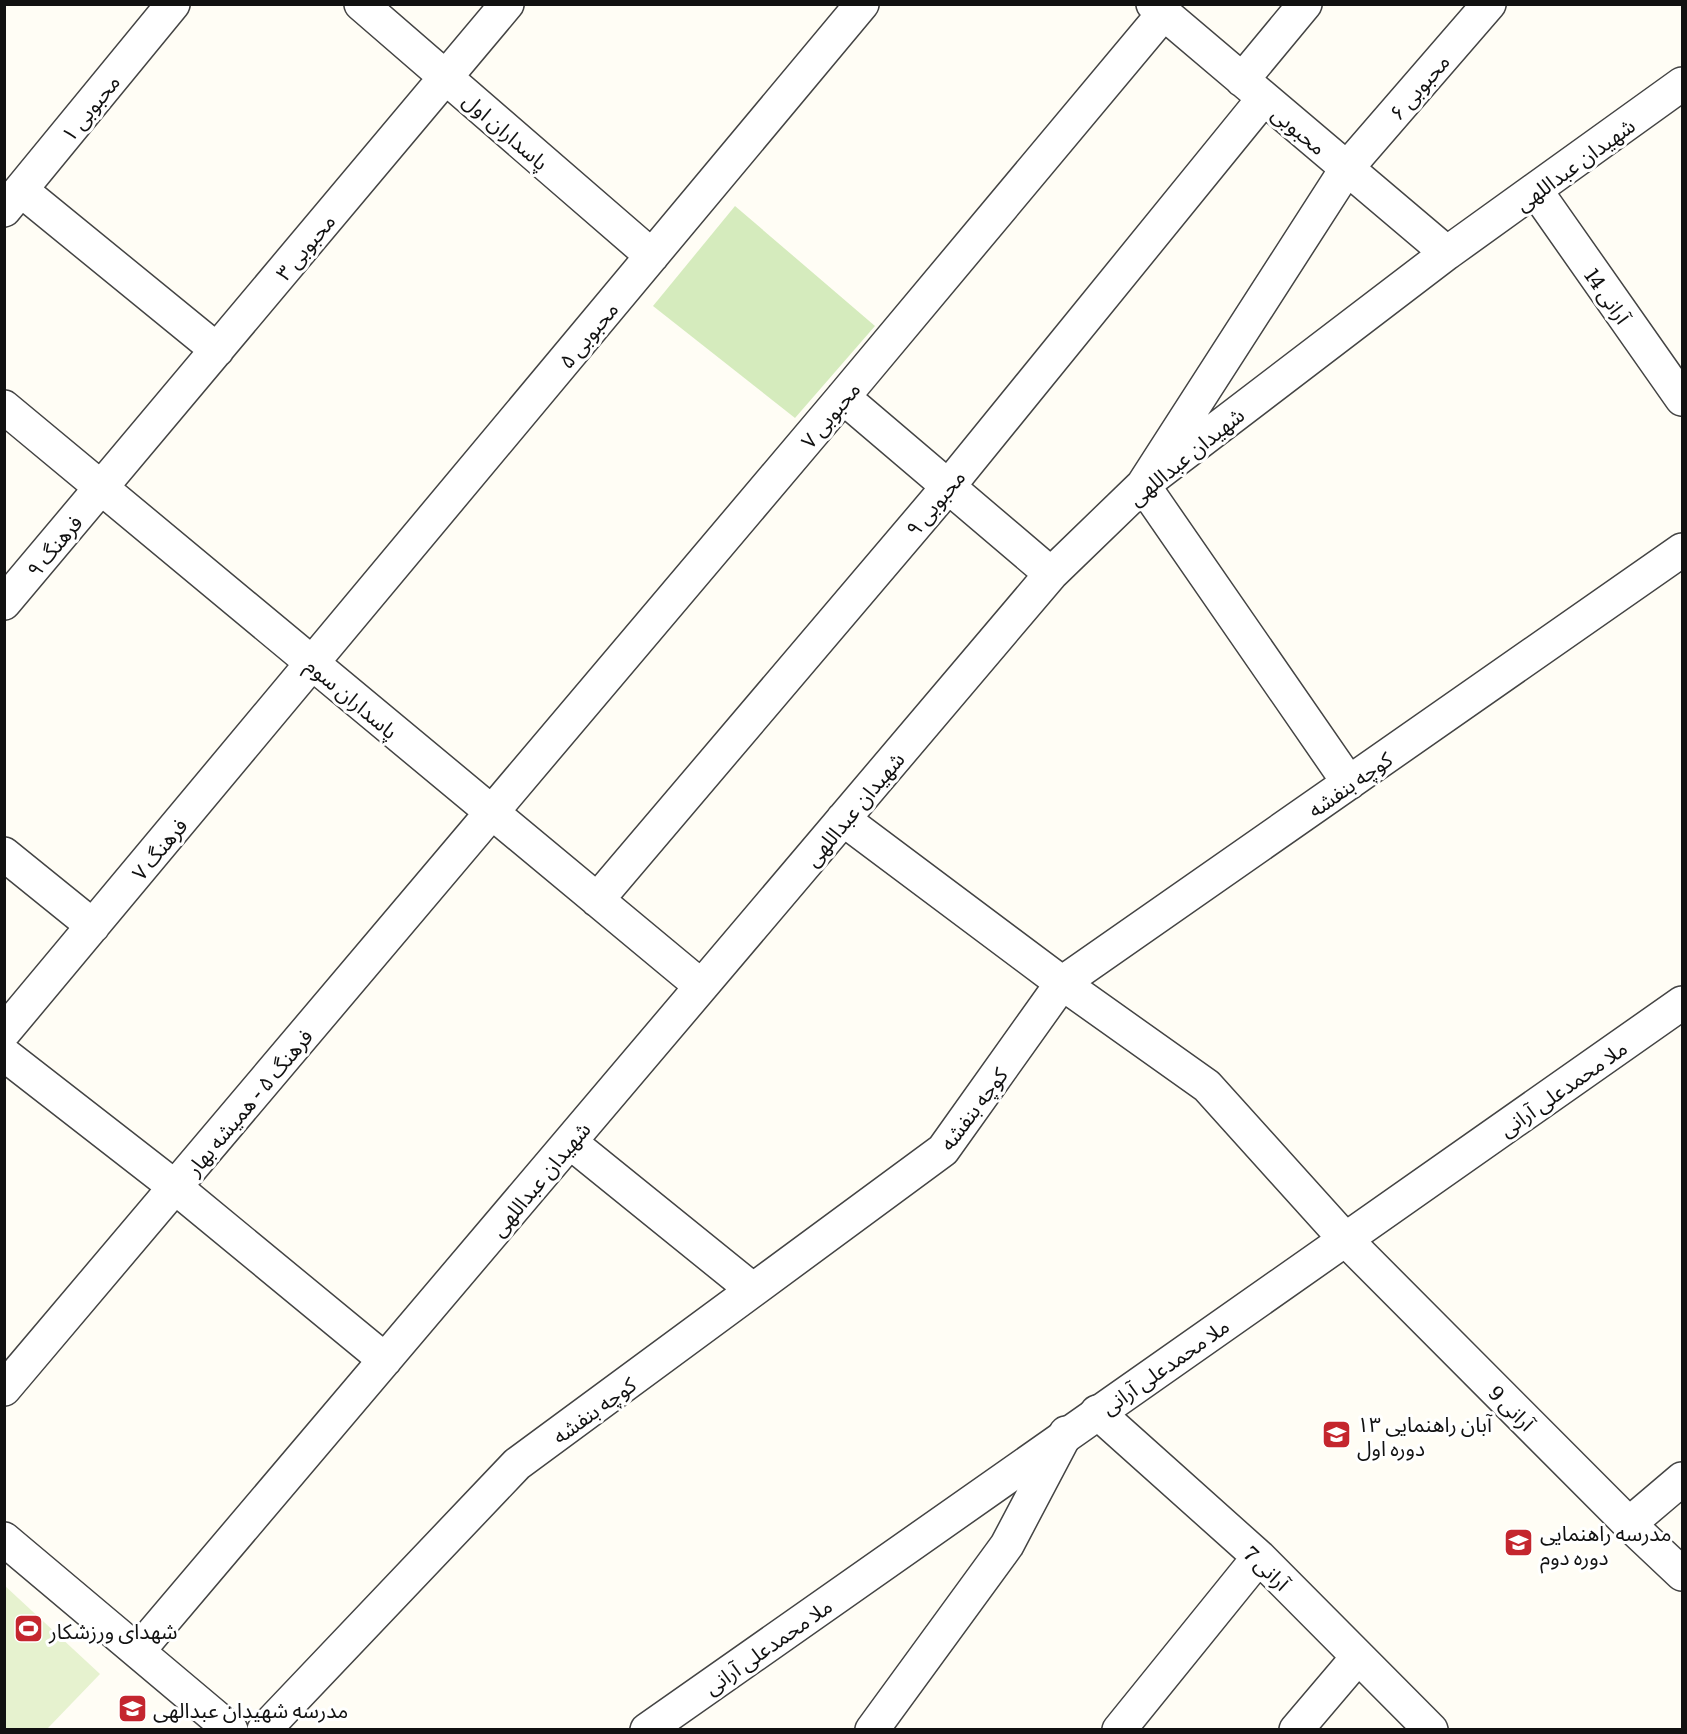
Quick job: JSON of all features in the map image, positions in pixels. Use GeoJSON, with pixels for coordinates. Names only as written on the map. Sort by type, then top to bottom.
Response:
{"type":"FeatureCollection","features":[{"type":"Feature","properties":{"kind":"street","name":"محبوبی ۱"},"geometry":{"type":"LineString","coordinates":[[13,200],[173,4]]}},
{"type":"Feature","properties":{"kind":"street","name":"پاسداران اول"},"geometry":{"type":"LineString","coordinates":[[362,4],[652,256]]}},
{"type":"Feature","properties":{"kind":"street","name":"محبوبی ۳"},"geometry":{"type":"LineString","coordinates":[[101,488],[507,4]]}},
{"type":"Feature","properties":{"kind":"street","name":"محبوبی ۵"},"geometry":{"type":"LineString","coordinates":[[313,663],[862,4]]}},
{"type":"Feature","properties":{"kind":"street","name":"محبوبی ۹"},"geometry":{"type":"LineString","coordinates":[[597,900],[947,488],[1253,89],[1305,4]]}},
{"type":"Feature","properties":{"kind":"street","name":"محبوبی ۶"},"geometry":{"type":"LineString","coordinates":[[1143,485],[1347,168],[1489,4]]}},
{"type":"Feature","properties":{"kind":"street","name":"محبوبی"},"geometry":{"type":"LineString","coordinates":[[1158,9],[1447,253]]}},
{"type":"Feature","properties":{"kind":"street","name":"محبوبی ۷"},"geometry":{"type":"LineString","coordinates":[[492,812],[843,397],[1158,9]]}},
{"type":"Feature","properties":{"kind":"street","name":"شهیدان عبداللهی"},"geometry":{"type":"LineString","coordinates":[[138,1651],[1051,574],[1143,485],[1447,253],[1683,84]]}},
{"type":"Feature","properties":{"kind":"street","name":"آرانی 14"},"geometry":{"type":"LineString","coordinates":[[1536,191],[1683,399]]}},
{"type":"Feature","properties":{"kind":"street"},"geometry":{"type":"LineString","coordinates":[[13,200],[217,350]]}},
{"type":"Feature","properties":{"kind":"street"},"geometry":{"type":"LineString","coordinates":[[843,397],[947,488],[1051,574]]}},
{"type":"Feature","properties":{"kind":"street","name":"پاسداران سوم"},"geometry":{"type":"LineString","coordinates":[[4,407],[701,987]]}},
{"type":"Feature","properties":{"kind":"street"},"geometry":{"type":"LineString","coordinates":[[1143,485],[1349,783]]}},
{"type":"Feature","properties":{"kind":"street","name":"فرهنگ ۹"},"geometry":{"type":"LineString","coordinates":[[4,603],[101,488]]}},
{"type":"Feature","properties":{"kind":"street","name":"کوچه بنفشه"},"geometry":{"type":"LineString","coordinates":[[264,1730],[517,1464],[943,1150],[1062,983],[1683,550]]}},
{"type":"Feature","properties":{"kind":"street","name":"فرهنگ ۷"},"geometry":{"type":"LineString","coordinates":[[4,1032],[313,663]]}},
{"type":"Feature","properties":{"kind":"street","name":"فرهنگ ۵ - همیشه بهار"},"geometry":{"type":"LineString","coordinates":[[4,1389],[492,812]]}},
{"type":"Feature","properties":{"kind":"street","name":"آرانی 9"},"geometry":{"type":"LineString","coordinates":[[843,819],[1062,983],[1207,1086],[1345,1239],[1629,1524],[1683,1574]]}},
{"type":"Feature","properties":{"kind":"street"},"geometry":{"type":"LineString","coordinates":[[4,854],[93,926]]}},
{"type":"Feature","properties":{"kind":"street","name":"ملا محمدعلی آرانی"},"geometry":{"type":"LineString","coordinates":[[647,1730],[1066,1433],[1681,1006]]}},
{"type":"Feature","properties":{"kind":"street"},"geometry":{"type":"LineString","coordinates":[[4,1054],[175,1187],[385,1360]]}},
{"type":"Feature","properties":{"kind":"street"},"geometry":{"type":"LineString","coordinates":[[570,1142],[753,1290]]}},
{"type":"Feature","properties":{"kind":"street","name":"آرانی 7"},"geometry":{"type":"LineString","coordinates":[[1097,1412],[1259,1557],[1431,1730]]}},
{"type":"Feature","properties":{"kind":"street"},"geometry":{"type":"LineString","coordinates":[[872,1730],[1007,1545],[1066,1433]]}},
{"type":"Feature","properties":{"kind":"street"},"geometry":{"type":"LineString","coordinates":[[1629,1524],[1683,1479]]}},
{"type":"Feature","properties":{"kind":"street"},"geometry":{"type":"LineString","coordinates":[[4,1539],[231,1730]]}},
{"type":"Feature","properties":{"kind":"street"},"geometry":{"type":"LineString","coordinates":[[1119,1730],[1259,1557]]}},
{"type":"Feature","properties":{"kind":"street"},"geometry":{"type":"LineString","coordinates":[[1296,1730],[1359,1657]]}},
{"type":"Feature","properties":{"kind":"green space"},"geometry":{"type":"Polygon","coordinates":[[[735,206],[875,326],[795,418],[653,306],[735,206]]]}},
{"type":"Feature","properties":{"kind":"green space","name":"شهدای ورزشکار"},"geometry":{"type":"Polygon","coordinates":[[[4,1585],[100,1674],[47,1729],[5,1729],[4,1585]]]}},
{"type":"Feature","properties":{"kind":"place","name":"۱۳ آبان راهنمایی دوره اول"},"geometry":{"type":"Point","coordinates":[1336,1434]}},
{"type":"Feature","properties":{"kind":"place","name":"مدرسه راهنمایی دوره دوم"},"geometry":{"type":"Point","coordinates":[1519,1543]}},
{"type":"Feature","properties":{"kind":"place","name":"شهدای ورزشکار"},"geometry":{"type":"Point","coordinates":[28,1629]}},
{"type":"Feature","properties":{"kind":"place","name":"مدرسه شهیدان عبدالهی"},"geometry":{"type":"Point","coordinates":[132,1708]}}]}
